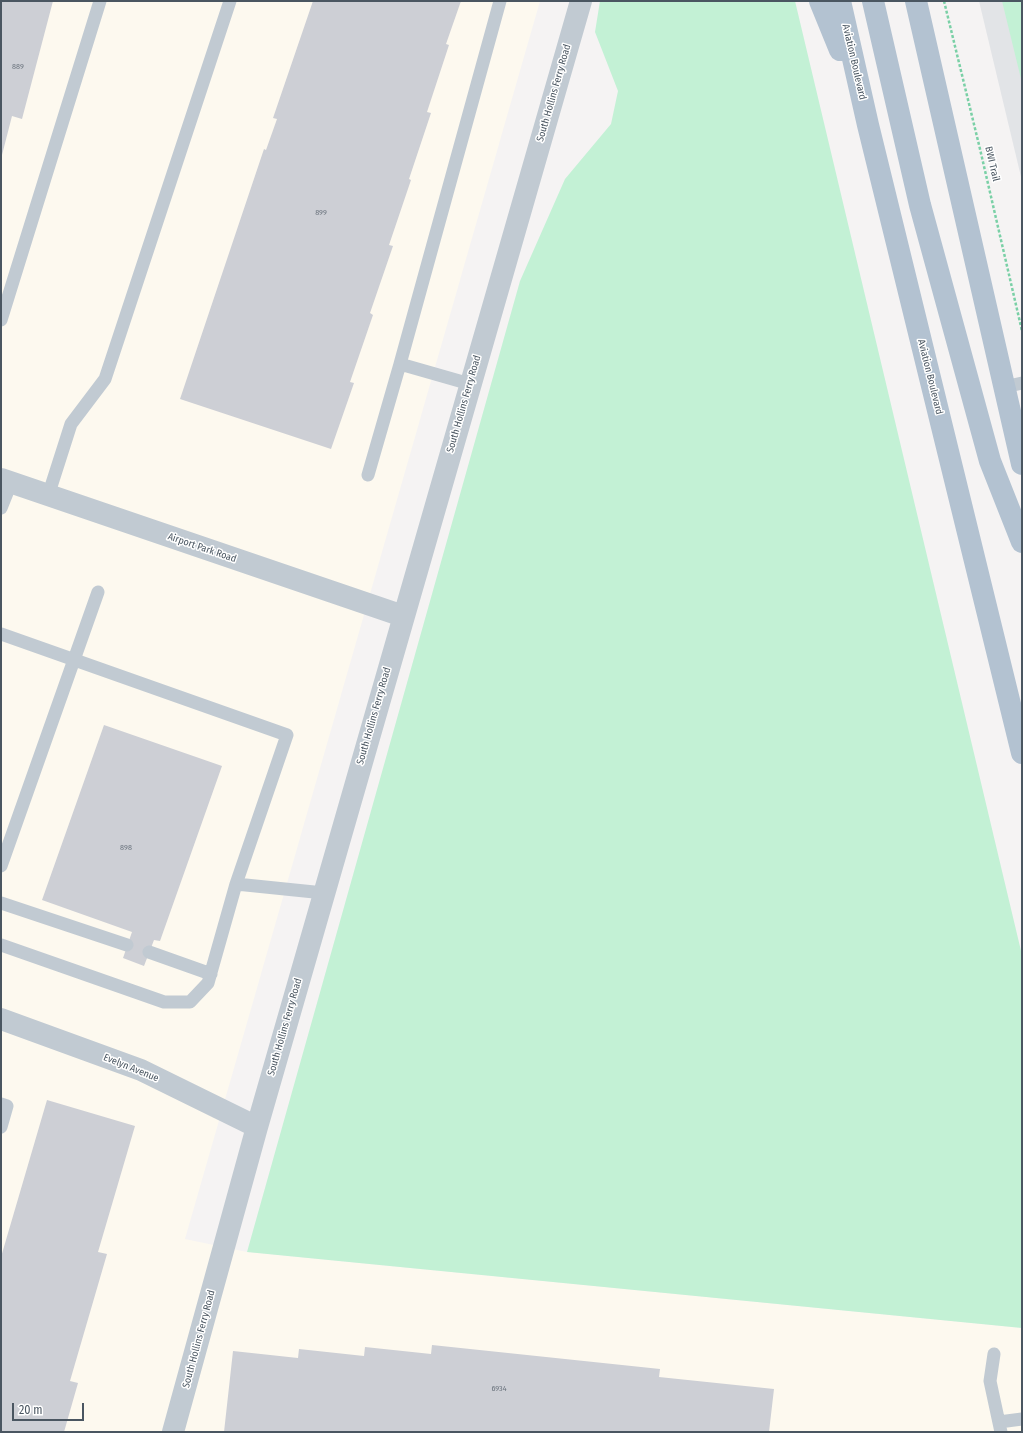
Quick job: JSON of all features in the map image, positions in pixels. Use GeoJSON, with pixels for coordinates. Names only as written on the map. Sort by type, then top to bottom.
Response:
{"type":"FeatureCollection","features":[{"type":"Feature","properties":{"kind":"main road"},"geometry":{"type":"LineString","coordinates":[[820,1],[868,125]]}},
{"type":"Feature","properties":{"kind":"main road","name":"Aviation Boulevard"},"geometry":{"type":"LineString","coordinates":[[840,1],[868,125],[1022,753]]}},
{"type":"Feature","properties":{"kind":"main road"},"geometry":{"type":"LineString","coordinates":[[873,1],[920,205],[990,461],[1022,542]]}},
{"type":"Feature","properties":{"kind":"main road"},"geometry":{"type":"LineString","coordinates":[[916,1],[1013,385],[1022,464]]}},
{"type":"Feature","properties":{"kind":"street","name":"South Hollins Ferry Road"},"geometry":{"type":"LineString","coordinates":[[174,1432],[257,1127],[581,1]]}},
{"type":"Feature","properties":{"kind":"street","name":"Airport Park Road"},"geometry":{"type":"LineString","coordinates":[[6,481],[403,616]]}},
{"type":"Feature","properties":{"kind":"street","name":"Evelyn Avenue"},"geometry":{"type":"LineString","coordinates":[[1,1019],[141,1070],[257,1127]]}},
{"type":"Feature","properties":{"kind":"lane"},"geometry":{"type":"LineString","coordinates":[[1,320],[100,1]]}},
{"type":"Feature","properties":{"kind":"lane"},"geometry":{"type":"LineString","coordinates":[[48,496],[72,424],[105,379],[230,1]]}},
{"type":"Feature","properties":{"kind":"lane"},"geometry":{"type":"LineString","coordinates":[[368,476],[500,1]]}},
{"type":"Feature","properties":{"kind":"lane"},"geometry":{"type":"LineString","coordinates":[[400,364],[470,384]]}},
{"type":"Feature","properties":{"kind":"lane"},"geometry":{"type":"LineString","coordinates":[[1,508],[6,481]]}},
{"type":"Feature","properties":{"kind":"lane"},"geometry":{"type":"LineString","coordinates":[[1,866],[98,592]]}},
{"type":"Feature","properties":{"kind":"lane"},"geometry":{"type":"LineString","coordinates":[[1,634],[287,735],[236,884],[208,983],[190,1002],[164,1002],[1,945]]}},
{"type":"Feature","properties":{"kind":"lane"},"geometry":{"type":"LineString","coordinates":[[236,884],[324,893]]}},
{"type":"Feature","properties":{"kind":"lane"},"geometry":{"type":"LineString","coordinates":[[1,903],[127,945]]}},
{"type":"Feature","properties":{"kind":"lane"},"geometry":{"type":"LineString","coordinates":[[149,952],[211,974]]}},
{"type":"Feature","properties":{"kind":"lane"},"geometry":{"type":"LineString","coordinates":[[1,1104],[7,1106],[1,1127]]}},
{"type":"Feature","properties":{"kind":"lane"},"geometry":{"type":"LineString","coordinates":[[994,1354],[990,1381],[1000,1427],[1022,1419]]}},
{"type":"Feature","properties":{"kind":"path","name":"BWI Trail"},"geometry":{"type":"LineString","coordinates":[[944,1],[1022,331]]}},
{"type":"Feature","properties":{"kind":"shaded area"},"geometry":{"type":"Polygon","coordinates":[[[1,1],[540,1],[185,1239],[247,1252],[1022,1328],[1022,1432],[1,1432],[1,1]]]}},
{"type":"Feature","properties":{"kind":"shaded area"},"geometry":{"type":"Polygon","coordinates":[[[979,1],[1022,1],[1022,181],[979,1]]]}},
{"type":"Feature","properties":{"kind":"green space"},"geometry":{"type":"Polygon","coordinates":[[[600,1],[795,1],[1022,955],[1022,1328],[247,1252],[520,281],[565,179],[611,124],[618,91],[595,32],[600,1]]]}},
{"type":"Feature","properties":{"kind":"green space"},"geometry":{"type":"Polygon","coordinates":[[[1002,1],[1022,1],[1022,83],[1002,1]]]}},
{"type":"Feature","properties":{"kind":"building"},"geometry":{"type":"Polygon","coordinates":[[[1,1],[53,1],[22,119],[12,116],[2,155],[1,1]]]}},
{"type":"Feature","properties":{"kind":"building"},"geometry":{"type":"Polygon","coordinates":[[[313,1],[461,1],[446,44],[449,45],[427,112],[431,113],[409,179],[411,180],[389,245],[393,246],[370,313],[373,315],[350,382],[354,383],[331,449],[180,399],[264,149],[266,150],[277,119],[273,118],[313,1]]]}},
{"type":"Feature","properties":{"kind":"building"},"geometry":{"type":"Polygon","coordinates":[[[104,725],[222,766],[160,941],[154,940],[144,966],[123,958],[132,932],[42,900],[104,725]]]}},
{"type":"Feature","properties":{"kind":"building"},"geometry":{"type":"Polygon","coordinates":[[[47,1100],[135,1126],[98,1252],[107,1254],[70,1381],[78,1383],[64,1432],[1,1432],[1,1257],[47,1100]]]}},
{"type":"Feature","properties":{"kind":"building"},"geometry":{"type":"Polygon","coordinates":[[[432,1345],[660,1369],[659,1377],[774,1389],[769,1432],[224,1432],[233,1351],[298,1358],[299,1349],[364,1356],[365,1347],[431,1354],[432,1345]]]}}]}
